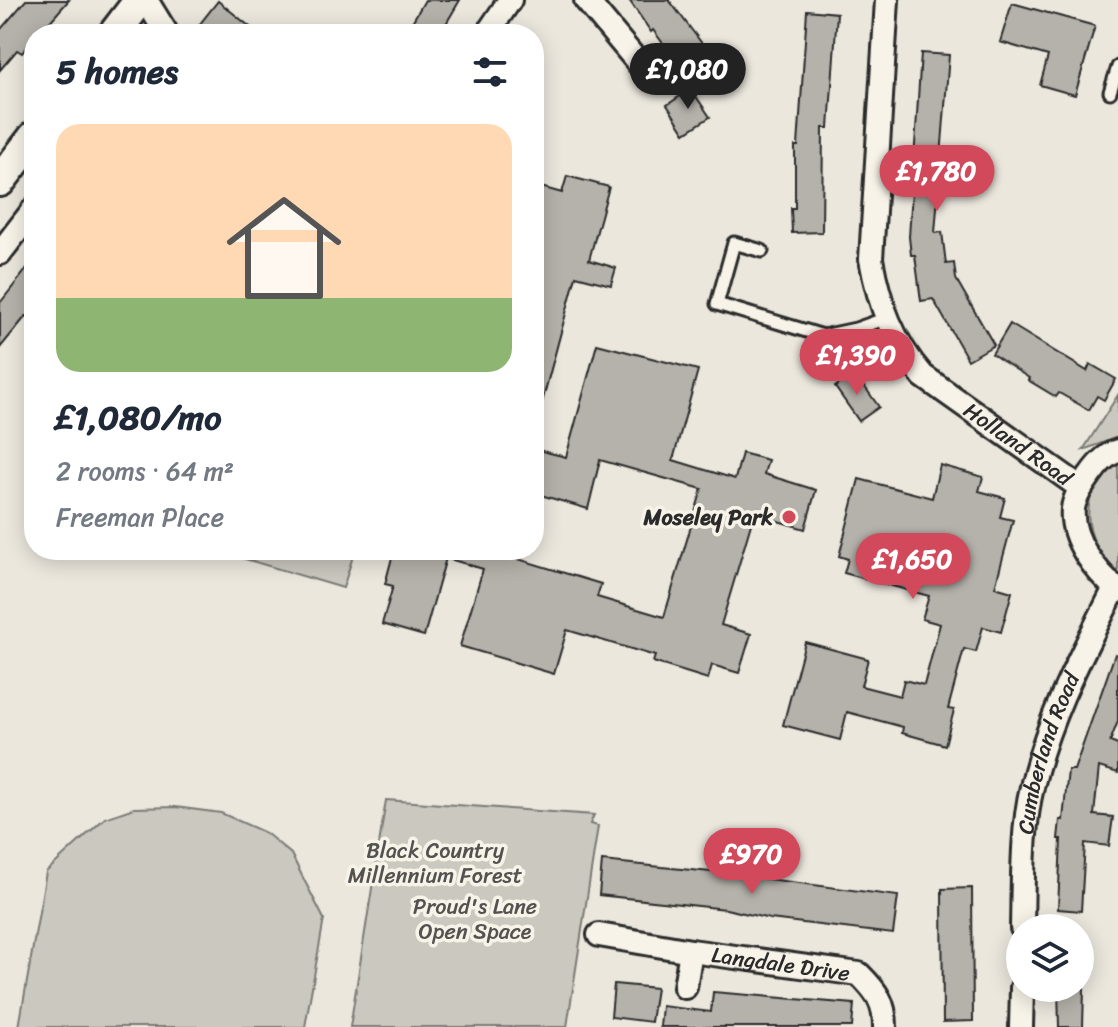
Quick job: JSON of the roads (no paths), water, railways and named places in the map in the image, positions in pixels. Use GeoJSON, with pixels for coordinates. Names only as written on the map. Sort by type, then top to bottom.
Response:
{"type":"FeatureCollection","features":[{"type":"Feature","properties":{"kind":"street"},"geometry":{"type":"LineString","coordinates":[[123,24],[143,0],[160,24]]}},
{"type":"Feature","properties":{"kind":"street"},"geometry":{"type":"LineString","coordinates":[[494,24],[510,0]]}},
{"type":"Feature","properties":{"kind":"street"},"geometry":{"type":"LineString","coordinates":[[586,0],[646,72]]}},
{"type":"Feature","properties":{"kind":"street","name":"Holland Road"},"geometry":{"type":"LineString","coordinates":[[887,0],[871,259],[878,296],[905,355],[923,376],[1081,488]]}},
{"type":"Feature","properties":{"kind":"street"},"geometry":{"type":"LineString","coordinates":[[0,181],[24,150]]}},
{"type":"Feature","properties":{"kind":"street"},"geometry":{"type":"LineString","coordinates":[[0,253],[24,222]]}},
{"type":"Feature","properties":{"kind":"street"},"geometry":{"type":"LineString","coordinates":[[1117,589],[1091,562],[1077,535],[1073,509],[1081,488],[1095,468],[1111,453],[1118,451]]}},
{"type":"Feature","properties":{"kind":"street","name":"Cumberland Road"},"geometry":{"type":"LineString","coordinates":[[1022,914],[1031,789],[1049,730],[1076,665],[1117,589]]}},
{"type":"Feature","properties":{"kind":"street","name":"Langdale Drive"},"geometry":{"type":"LineString","coordinates":[[599,935],[859,974],[876,991],[885,1008],[885,1027]]}},
{"type":"Feature","properties":{"kind":"street","name":"Langdale Drive"},"geometry":{"type":"LineString","coordinates":[[685,987],[691,951]]}},
{"type":"Feature","properties":{"kind":"street"},"geometry":{"type":"LineString","coordinates":[[1021,1027],[1022,1002]]}},
{"type":"Feature","properties":{"kind":"lane"},"geometry":{"type":"LineString","coordinates":[[1110,92],[1118,67]]}},
{"type":"Feature","properties":{"kind":"lane"},"geometry":{"type":"LineString","coordinates":[[762,251],[734,243],[717,304],[823,336],[887,318]]}},
{"type":"Feature","properties":{"kind":"place","name":"Moseley Park"},"geometry":{"type":"Point","coordinates":[789,517]}},
{"type":"Feature","properties":{"kind":"park label","name":"Black Country Millennium Forest"},"geometry":{"type":"Point","coordinates":[435,862]}},
{"type":"Feature","properties":{"kind":"park label","name":"Proud's Lane Open Space"},"geometry":{"type":"Point","coordinates":[475,918]}}]}
